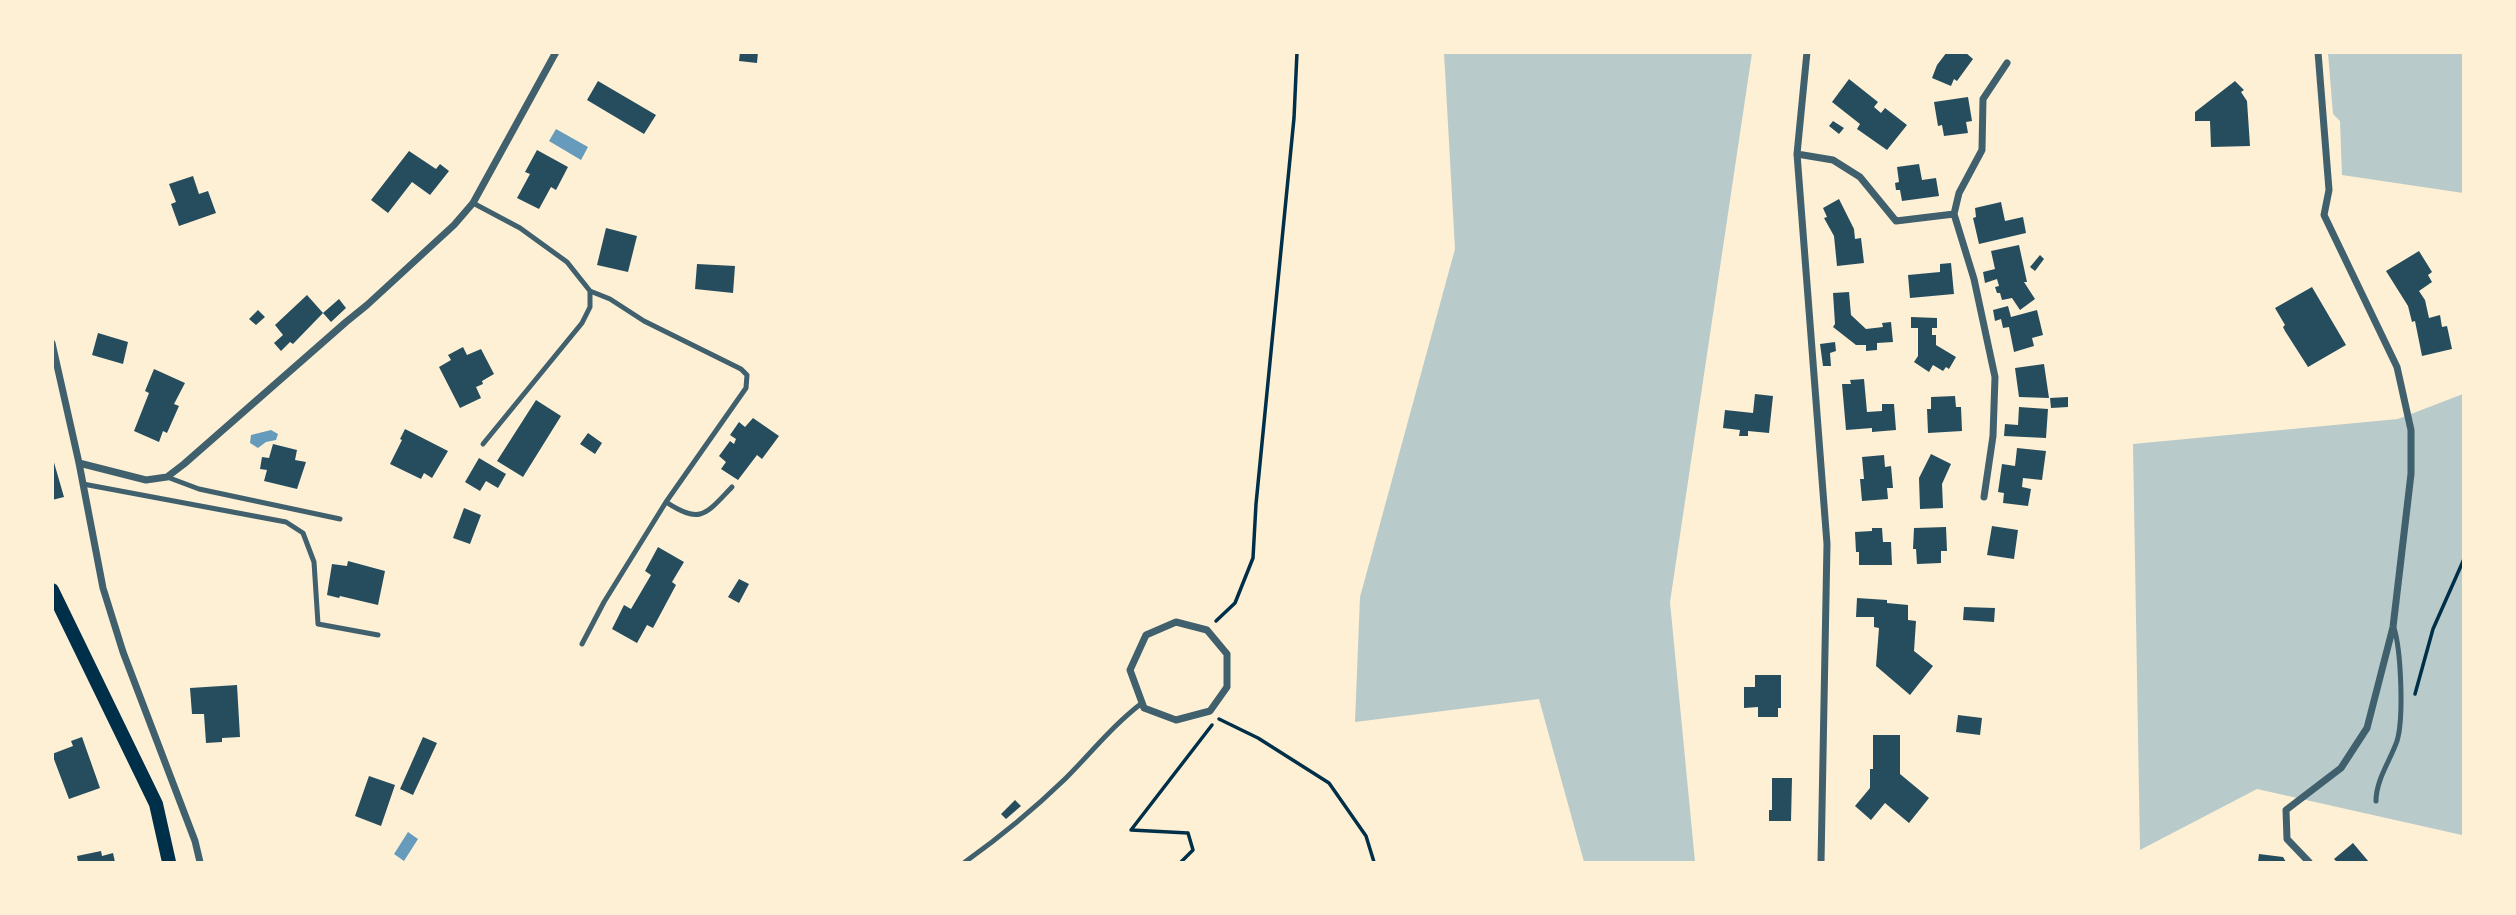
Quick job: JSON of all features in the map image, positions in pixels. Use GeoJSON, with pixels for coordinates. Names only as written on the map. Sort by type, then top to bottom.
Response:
{"type":"FeatureCollection","features":[{"type":"Feature","properties":{"kind":"main road"},"geometry":{"type":"LineString","coordinates":[[52,590],[156,803],[169,863]]}},
{"type":"Feature","properties":{"kind":"street"},"geometry":{"type":"LineString","coordinates":[[79,463],[146,481],[167,477],[346,321],[368,306],[473,204],[556,52]]}},
{"type":"Feature","properties":{"kind":"street"},"geometry":{"type":"LineString","coordinates":[[1807,52],[1797,154],[1827,544],[1821,863]]}},
{"type":"Feature","properties":{"kind":"street"},"geometry":{"type":"LineString","coordinates":[[2309,863],[2287,839],[2286,810],[2341,768],[2367,728],[2393,627],[2411,474],[2411,430],[2397,367],[2325,215],[2329,190],[2318,52]]}},
{"type":"Feature","properties":{"kind":"street"},"geometry":{"type":"LineString","coordinates":[[1984,497],[1993,436],[1995,377],[1974,279],[1954,214],[1959,193],[1982,150],[1983,99],[2007,63]]}},
{"type":"Feature","properties":{"kind":"street"},"geometry":{"type":"LineString","coordinates":[[1797,154],[1833,160],[1860,177],[1896,221],[1954,214]]}},
{"type":"Feature","properties":{"kind":"street"},"geometry":{"type":"LineString","coordinates":[[52,343],[107,601],[123,652],[195,841],[200,863]]}},
{"type":"Feature","properties":{"kind":"street"},"geometry":{"type":"LineString","coordinates":[[1175,622],[1207,630],[1227,654],[1227,687],[1210,711],[1176,720],[1144,708],[1130,670],[1146,635],[1175,622]]}},
{"type":"Feature","properties":{"kind":"lane"},"geometry":{"type":"LineString","coordinates":[[473,204],[520,228],[567,262],[590,291],[741,369],[747,375],[746,388],[666,502],[604,602],[582,644]]}},
{"type":"Feature","properties":{"kind":"lane"},"geometry":{"type":"LineString","coordinates":[[482,444],[582,323],[590,307],[590,291]]}},
{"type":"Feature","properties":{"kind":"lane"},"geometry":{"type":"LineString","coordinates":[[167,477],[199,489],[340,519]]}},
{"type":"Feature","properties":{"kind":"lane"},"geometry":{"type":"LineString","coordinates":[[83,484],[286,522],[303,533],[314,562],[318,624],[378,635]]}},
{"type":"Feature","properties":{"kind":"lane"},"geometry":{"type":"LineString","coordinates":[[666,502],[683,513],[695,516],[711,509],[732,487]]}},
{"type":"Feature","properties":{"kind":"lane"},"geometry":{"type":"LineString","coordinates":[[2376,801],[2376,791],[2398,738],[2400,645],[2393,627]]}},
{"type":"Feature","properties":{"kind":"lane"},"geometry":{"type":"LineString","coordinates":[[965,863],[1066,778],[1121,719],[1142,703]]}},
{"type":"Feature","properties":{"kind":"path"},"geometry":{"type":"LineString","coordinates":[[1207,630],[1235,603],[1253,558],[1294,118],[1297,52]]}},
{"type":"Feature","properties":{"kind":"path"},"geometry":{"type":"LineString","coordinates":[[2400,699],[2414,695],[2433,629],[2463,559]]}},
{"type":"Feature","properties":{"kind":"path"},"geometry":{"type":"LineString","coordinates":[[1181,863],[1194,850],[1188,832],[1131,830],[1218,718],[1258,738],[1329,783],[1366,836],[1374,863]]}},
{"type":"Feature","properties":{"kind":"shaded area"},"geometry":{"type":"Polygon","coordinates":[[[1444,53],[1752,53],[1670,602],[1695,862],[1584,862],[1539,699],[1355,722],[1360,597],[1455,249],[1444,53]]]}},
{"type":"Feature","properties":{"kind":"shaded area"},"geometry":{"type":"Polygon","coordinates":[[[2328,53],[2463,53],[2463,193],[2342,175],[2340,121],[2333,114],[2328,53]]]}},
{"type":"Feature","properties":{"kind":"shaded area"},"geometry":{"type":"Polygon","coordinates":[[[2463,394],[2463,841],[2462,835],[2257,789],[2140,850],[2133,444],[2398,419],[2463,394]]]}},
{"type":"Feature","properties":{"kind":"water"},"geometry":{"type":"Polygon","coordinates":[[[556,129],[588,147],[581,160],[549,141],[556,129]]]}},
{"type":"Feature","properties":{"kind":"water"},"geometry":{"type":"Polygon","coordinates":[[[271,430],[278,434],[276,440],[266,442],[258,448],[250,443],[251,435],[271,430]]]}},
{"type":"Feature","properties":{"kind":"water"},"geometry":{"type":"Polygon","coordinates":[[[408,832],[418,839],[404,861],[394,854],[408,832]]]}},
{"type":"Feature","properties":{"kind":"building"},"geometry":{"type":"Polygon","coordinates":[[[740,52],[758,52],[757,63],[739,61],[740,52]]]}},
{"type":"Feature","properties":{"kind":"building"},"geometry":{"type":"Polygon","coordinates":[[[1947,52],[1965,52],[1973,59],[1951,86],[1932,78],[1937,65],[1947,52]]]}},
{"type":"Feature","properties":{"kind":"building"},"geometry":{"type":"Polygon","coordinates":[[[1849,79],[1878,102],[1874,107],[1881,113],[1885,108],[1907,125],[1887,150],[1857,129],[1860,124],[1832,102],[1849,79]]]}},
{"type":"Feature","properties":{"kind":"building"},"geometry":{"type":"Polygon","coordinates":[[[598,81],[656,115],[644,134],[587,100],[598,81]]]}},
{"type":"Feature","properties":{"kind":"building"},"geometry":{"type":"Polygon","coordinates":[[[2235,81],[2244,90],[2241,92],[2247,101],[2250,146],[2211,147],[2210,121],[2195,121],[2195,112],[2235,81]]]}},
{"type":"Feature","properties":{"kind":"building"},"geometry":{"type":"Polygon","coordinates":[[[1968,97],[1972,121],[1966,122],[1968,133],[1944,136],[1942,125],[1938,126],[1934,102],[1968,97]]]}},
{"type":"Feature","properties":{"kind":"building"},"geometry":{"type":"Polygon","coordinates":[[[1833,121],[1844,128],[1839,134],[1829,126],[1833,121]]]}},
{"type":"Feature","properties":{"kind":"building"},"geometry":{"type":"Polygon","coordinates":[[[537,150],[568,167],[556,190],[551,187],[539,209],[517,198],[530,174],[525,172],[537,150]]]}},
{"type":"Feature","properties":{"kind":"building"},"geometry":{"type":"Polygon","coordinates":[[[409,151],[436,169],[440,164],[449,171],[430,195],[412,182],[388,213],[371,200],[409,151]]]}},
{"type":"Feature","properties":{"kind":"building"},"geometry":{"type":"Polygon","coordinates":[[[1919,164],[1922,180],[1936,178],[1939,196],[1902,201],[1900,190],[1896,190],[1895,183],[1899,182],[1897,167],[1919,164]]]}},
{"type":"Feature","properties":{"kind":"building"},"geometry":{"type":"Polygon","coordinates":[[[193,176],[199,194],[208,191],[216,213],[179,226],[171,204],[176,202],[169,184],[193,176]]]}},
{"type":"Feature","properties":{"kind":"building"},"geometry":{"type":"Polygon","coordinates":[[[1839,199],[1854,229],[1855,239],[1861,238],[1864,263],[1837,266],[1834,236],[1824,218],[1827,217],[1823,208],[1839,199]]]}},
{"type":"Feature","properties":{"kind":"building"},"geometry":{"type":"Polygon","coordinates":[[[2001,202],[2005,221],[2023,217],[2026,233],[1979,244],[1973,218],[1976,217],[1975,208],[2001,202]]]}},
{"type":"Feature","properties":{"kind":"building"},"geometry":{"type":"Polygon","coordinates":[[[606,228],[637,236],[628,272],[597,265],[606,228]]]}},
{"type":"Feature","properties":{"kind":"building"},"geometry":{"type":"Polygon","coordinates":[[[2019,245],[2027,282],[2024,282],[2035,299],[2020,310],[2012,298],[2002,300],[1995,287],[1999,286],[1997,279],[1985,283],[1983,272],[1995,269],[1991,251],[2019,245]]]}},
{"type":"Feature","properties":{"kind":"building"},"geometry":{"type":"Polygon","coordinates":[[[2419,251],[2432,272],[2428,275],[2432,282],[2419,291],[2425,300],[2429,318],[2440,315],[2442,327],[2447,326],[2452,349],[2422,356],[2415,321],[2412,322],[2408,306],[2386,271],[2419,251]]]}},
{"type":"Feature","properties":{"kind":"building"},"geometry":{"type":"Polygon","coordinates":[[[2040,255],[2044,259],[2035,271],[2030,267],[2040,255]]]}},
{"type":"Feature","properties":{"kind":"building"},"geometry":{"type":"Polygon","coordinates":[[[1951,263],[1954,294],[1910,298],[1908,275],[1940,272],[1940,264],[1951,263]]]}},
{"type":"Feature","properties":{"kind":"building"},"geometry":{"type":"Polygon","coordinates":[[[697,264],[735,266],[733,293],[695,289],[697,264]]]}},
{"type":"Feature","properties":{"kind":"building"},"geometry":{"type":"Polygon","coordinates":[[[2312,287],[2346,345],[2308,367],[2285,331],[2285,325],[2275,308],[2312,287]]]}},
{"type":"Feature","properties":{"kind":"building"},"geometry":{"type":"Polygon","coordinates":[[[1849,292],[1851,315],[1866,329],[1883,327],[1882,323],[1891,322],[1893,342],[1877,343],[1877,350],[1866,351],[1866,345],[1856,345],[1833,327],[1833,293],[1849,292]]]}},
{"type":"Feature","properties":{"kind":"building"},"geometry":{"type":"Polygon","coordinates":[[[307,295],[323,313],[293,344],[290,342],[281,351],[274,343],[283,335],[275,325],[307,295]]]}},
{"type":"Feature","properties":{"kind":"building"},"geometry":{"type":"Polygon","coordinates":[[[339,299],[346,308],[331,322],[323,313],[339,299]]]}},
{"type":"Feature","properties":{"kind":"building"},"geometry":{"type":"Polygon","coordinates":[[[2008,306],[2011,317],[2037,310],[2043,335],[2032,338],[2034,346],[2014,352],[2009,327],[2003,328],[2001,319],[1995,321],[1993,310],[2008,306]]]}},
{"type":"Feature","properties":{"kind":"building"},"geometry":{"type":"Polygon","coordinates":[[[258,310],[265,317],[256,325],[249,319],[258,310]]]}},
{"type":"Feature","properties":{"kind":"building"},"geometry":{"type":"Polygon","coordinates":[[[1911,317],[1937,318],[1937,328],[1932,328],[1932,335],[1936,335],[1936,345],[1956,357],[1949,369],[1946,367],[1943,371],[1933,365],[1929,372],[1914,362],[1918,356],[1918,328],[1911,328],[1911,317]]]}},
{"type":"Feature","properties":{"kind":"building"},"geometry":{"type":"Polygon","coordinates":[[[98,333],[128,342],[123,364],[92,355],[98,333]]]}},
{"type":"Feature","properties":{"kind":"building"},"geometry":{"type":"Polygon","coordinates":[[[1835,342],[1836,351],[1830,353],[1831,366],[1823,366],[1820,344],[1835,342]]]}},
{"type":"Feature","properties":{"kind":"building"},"geometry":{"type":"Polygon","coordinates":[[[463,347],[467,355],[481,349],[494,374],[476,387],[481,398],[460,408],[439,367],[451,360],[448,355],[463,347]]]}},
{"type":"Feature","properties":{"kind":"building"},"geometry":{"type":"Polygon","coordinates":[[[2044,364],[2049,398],[2019,397],[2015,368],[2044,364]]]}},
{"type":"Feature","properties":{"kind":"building"},"geometry":{"type":"Polygon","coordinates":[[[154,369],[185,383],[174,404],[179,406],[167,433],[163,431],[159,442],[134,431],[149,393],[145,391],[154,369]]]}},
{"type":"Feature","properties":{"kind":"building"},"geometry":{"type":"Polygon","coordinates":[[[1864,379],[1867,412],[1882,411],[1882,404],[1894,404],[1896,430],[1846,430],[1842,384],[1851,384],[1850,380],[1864,379]]]}},
{"type":"Feature","properties":{"kind":"building"},"geometry":{"type":"Polygon","coordinates":[[[1755,394],[1773,396],[1769,433],[1748,431],[1748,436],[1739,436],[1740,430],[1723,428],[1725,410],[1753,413],[1755,394]]]}},
{"type":"Feature","properties":{"kind":"building"},"geometry":{"type":"Polygon","coordinates":[[[1955,396],[1956,407],[1961,407],[1962,431],[1928,433],[1927,409],[1931,409],[1931,397],[1955,396]]]}},
{"type":"Feature","properties":{"kind":"building"},"geometry":{"type":"Polygon","coordinates":[[[2068,397],[2068,407],[2051,408],[2050,398],[2068,397]]]}},
{"type":"Feature","properties":{"kind":"building"},"geometry":{"type":"Polygon","coordinates":[[[536,400],[561,416],[523,477],[497,461],[536,400]]]}},
{"type":"Feature","properties":{"kind":"building"},"geometry":{"type":"Polygon","coordinates":[[[2019,407],[2048,409],[2046,438],[2004,436],[2005,424],[2018,425],[2019,407]]]}},
{"type":"Feature","properties":{"kind":"building"},"geometry":{"type":"Polygon","coordinates":[[[753,418],[779,436],[762,459],[757,455],[738,480],[721,469],[726,462],[719,456],[730,441],[734,444],[736,439],[730,435],[739,422],[745,427],[753,418]]]}},
{"type":"Feature","properties":{"kind":"building"},"geometry":{"type":"Polygon","coordinates":[[[405,429],[448,451],[432,478],[424,473],[421,479],[390,464],[405,429]]]}},
{"type":"Feature","properties":{"kind":"building"},"geometry":{"type":"Polygon","coordinates":[[[588,433],[602,443],[595,454],[580,444],[588,433]]]}},
{"type":"Feature","properties":{"kind":"building"},"geometry":{"type":"Polygon","coordinates":[[[273,444],[297,450],[295,460],[306,462],[297,489],[264,481],[267,470],[260,469],[262,457],[269,458],[273,444]]]}},
{"type":"Feature","properties":{"kind":"building"},"geometry":{"type":"Polygon","coordinates":[[[2017,448],[2046,451],[2042,480],[2023,478],[2022,487],[2031,489],[2028,506],[2003,503],[2004,493],[1998,492],[2002,464],[2015,466],[2017,448]]]}},
{"type":"Feature","properties":{"kind":"building"},"geometry":{"type":"Polygon","coordinates":[[[1931,454],[1951,464],[1942,484],[1943,508],[1920,509],[1919,478],[1931,454]]]}},
{"type":"Feature","properties":{"kind":"building"},"geometry":{"type":"Polygon","coordinates":[[[1884,455],[1885,467],[1891,466],[1893,488],[1887,488],[1888,499],[1862,501],[1862,457],[1884,455]]]}},
{"type":"Feature","properties":{"kind":"building"},"geometry":{"type":"Polygon","coordinates":[[[479,458],[506,474],[498,488],[486,481],[480,491],[465,482],[479,458]]]}},
{"type":"Feature","properties":{"kind":"building"},"geometry":{"type":"Polygon","coordinates":[[[52,460],[64,497],[52,500],[52,460]]]}},
{"type":"Feature","properties":{"kind":"building"},"geometry":{"type":"Polygon","coordinates":[[[464,508],[481,515],[470,544],[453,538],[464,508]]]}},
{"type":"Feature","properties":{"kind":"building"},"geometry":{"type":"Polygon","coordinates":[[[1992,526],[2018,530],[2014,559],[1987,555],[1992,526]]]}},
{"type":"Feature","properties":{"kind":"building"},"geometry":{"type":"Polygon","coordinates":[[[1946,527],[1947,551],[1941,551],[1941,563],[1917,564],[1916,549],[1913,549],[1914,528],[1946,527]]]}},
{"type":"Feature","properties":{"kind":"building"},"geometry":{"type":"Polygon","coordinates":[[[1872,528],[1882,528],[1883,542],[1891,542],[1892,565],[1859,565],[1855,532],[1872,531],[1872,528]]]}},
{"type":"Feature","properties":{"kind":"building"},"geometry":{"type":"Polygon","coordinates":[[[658,547],[684,562],[672,582],[676,585],[653,628],[647,625],[637,643],[612,629],[624,605],[631,609],[651,575],[645,571],[658,547]]]}},
{"type":"Feature","properties":{"kind":"building"},"geometry":{"type":"Polygon","coordinates":[[[348,561],[385,571],[378,605],[327,595],[332,564],[347,566],[348,561]]]}},
{"type":"Feature","properties":{"kind":"building"},"geometry":{"type":"Polygon","coordinates":[[[739,579],[749,584],[739,603],[728,597],[739,579]]]}},
{"type":"Feature","properties":{"kind":"building"},"geometry":{"type":"Polygon","coordinates":[[[1857,598],[1908,605],[1908,620],[1916,621],[1914,651],[1933,666],[1910,695],[1876,666],[1879,628],[1874,627],[1874,617],[1856,617],[1857,598]]]}},
{"type":"Feature","properties":{"kind":"building"},"geometry":{"type":"Polygon","coordinates":[[[1964,607],[1995,608],[1994,622],[1963,620],[1964,607]]]}},
{"type":"Feature","properties":{"kind":"building"},"geometry":{"type":"Polygon","coordinates":[[[1755,675],[1781,675],[1781,708],[1778,708],[1778,717],[1758,717],[1758,707],[1744,708],[1744,687],[1755,687],[1755,675]]]}},
{"type":"Feature","properties":{"kind":"building"},"geometry":{"type":"Polygon","coordinates":[[[237,685],[240,737],[222,738],[222,742],[206,743],[204,714],[192,714],[190,688],[237,685]]]}},
{"type":"Feature","properties":{"kind":"building"},"geometry":{"type":"Polygon","coordinates":[[[1958,715],[1982,718],[1980,735],[1956,732],[1958,715]]]}},
{"type":"Feature","properties":{"kind":"building"},"geometry":{"type":"Polygon","coordinates":[[[1873,735],[1900,735],[1900,774],[1929,798],[1909,823],[1885,803],[1871,820],[1855,806],[1870,788],[1873,735]]]}},
{"type":"Feature","properties":{"kind":"building"},"geometry":{"type":"Polygon","coordinates":[[[82,737],[100,788],[69,799],[52,754],[73,746],[71,741],[82,737]]]}},
{"type":"Feature","properties":{"kind":"building"},"geometry":{"type":"Polygon","coordinates":[[[423,737],[437,743],[413,795],[400,789],[423,737]]]}},
{"type":"Feature","properties":{"kind":"building"},"geometry":{"type":"Polygon","coordinates":[[[369,776],[395,785],[381,826],[355,816],[369,776]]]}},
{"type":"Feature","properties":{"kind":"building"},"geometry":{"type":"Polygon","coordinates":[[[1772,778],[1792,778],[1791,821],[1769,821],[1769,810],[1772,810],[1772,778]]]}},
{"type":"Feature","properties":{"kind":"building"},"geometry":{"type":"Polygon","coordinates":[[[1015,800],[1021,806],[1006,819],[1001,814],[1015,800]]]}},
{"type":"Feature","properties":{"kind":"building"},"geometry":{"type":"Polygon","coordinates":[[[2353,843],[2369,862],[2337,862],[2334,859],[2353,843]]]}},
{"type":"Feature","properties":{"kind":"building"},"geometry":{"type":"Polygon","coordinates":[[[101,851],[102,856],[113,853],[115,862],[78,862],[77,856],[101,851]]]}},
{"type":"Feature","properties":{"kind":"building"},"geometry":{"type":"Polygon","coordinates":[[[2259,854],[2283,857],[2286,862],[2258,862],[2259,854]]]}}]}
